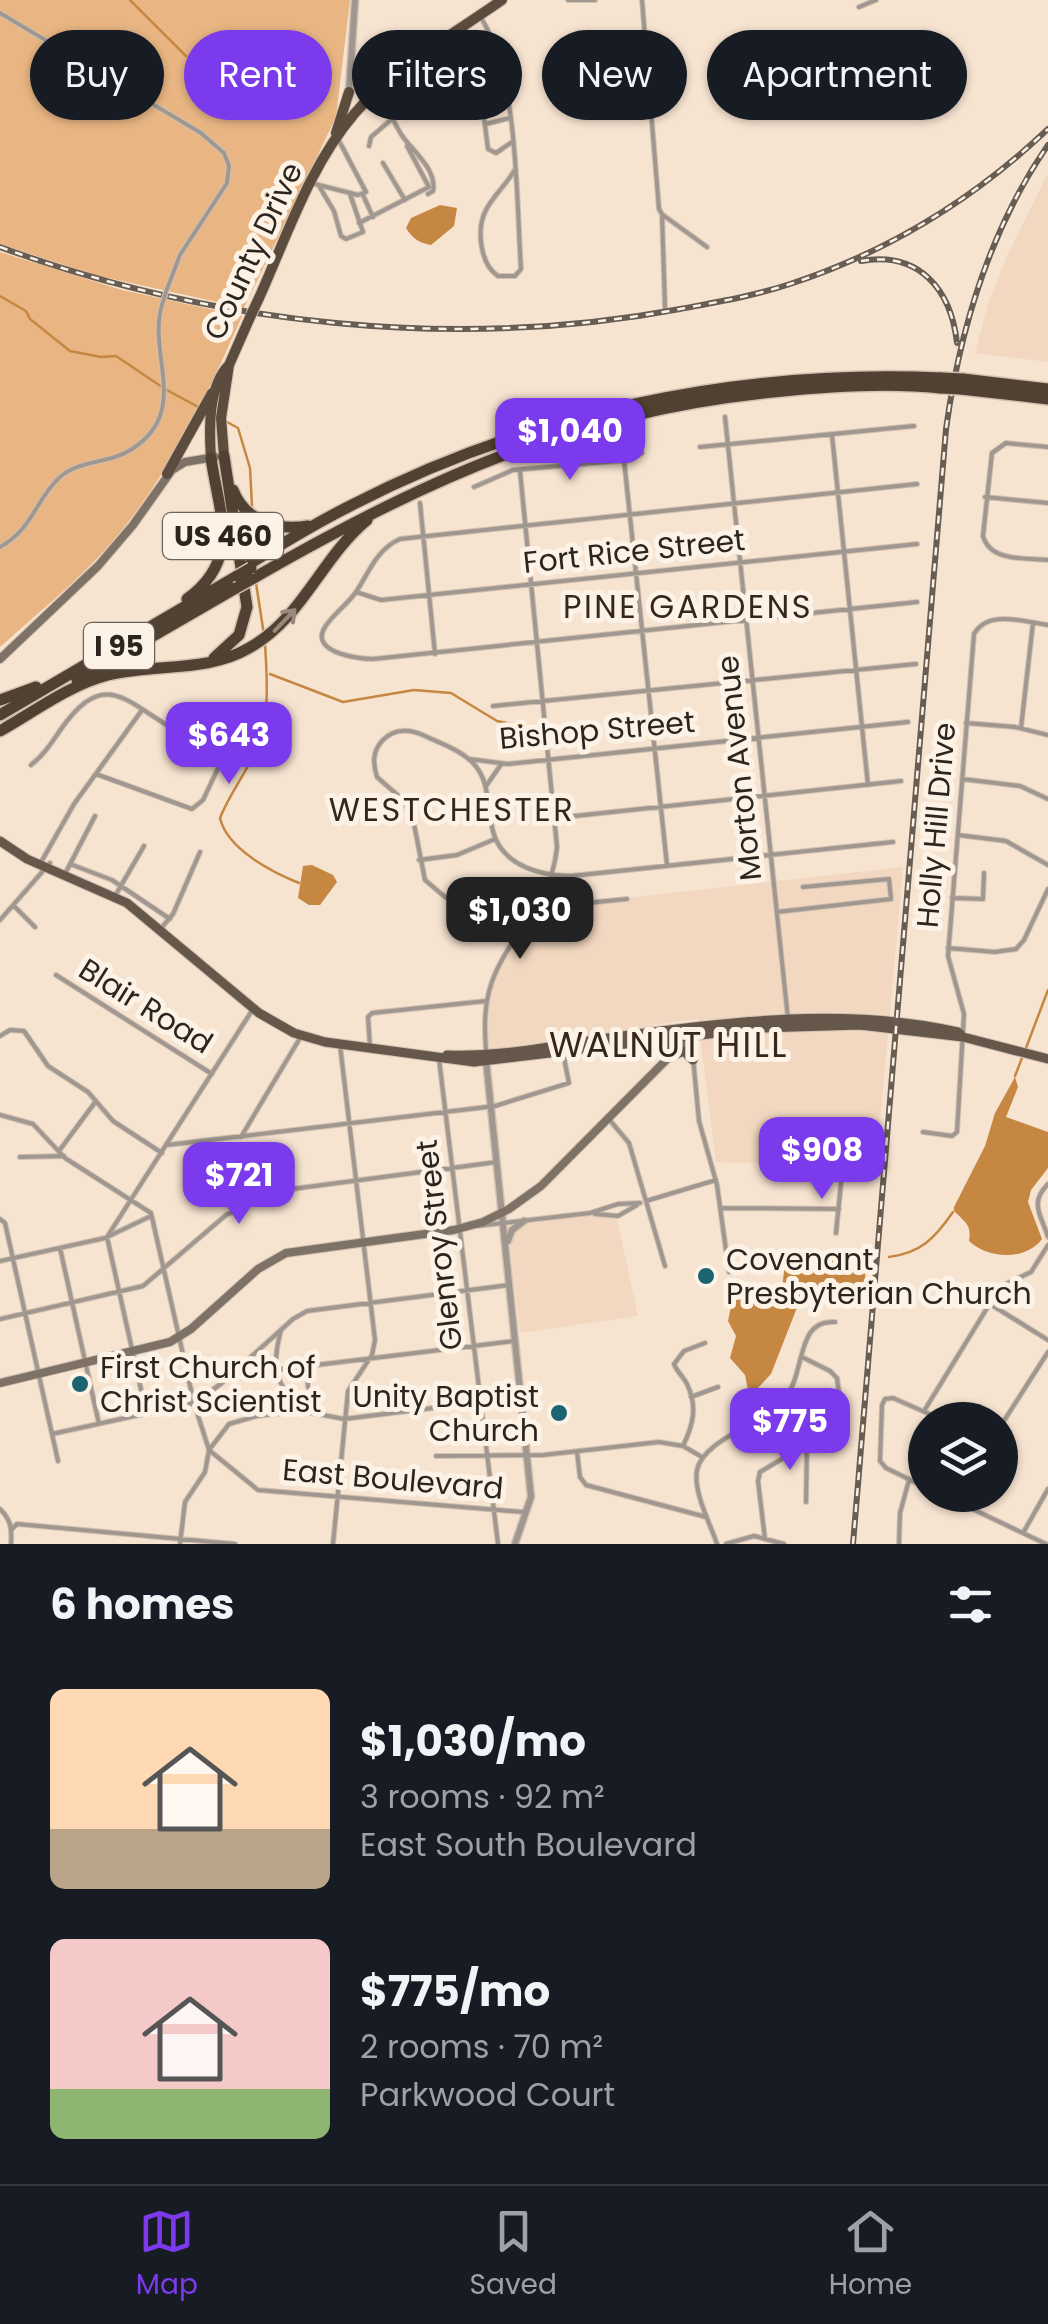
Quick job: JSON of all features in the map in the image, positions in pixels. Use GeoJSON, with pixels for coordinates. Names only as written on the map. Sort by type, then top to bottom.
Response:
{"type":"FeatureCollection","features":[{"type":"Feature","properties":{"kind":"highway","name":"County Drive"},"geometry":{"type":"LineString","coordinates":[[460,30],[502,0]]}},
{"type":"Feature","properties":{"kind":"highway"},"geometry":{"type":"LineString","coordinates":[[349,93],[352,96]]}},
{"type":"Feature","properties":{"kind":"highway"},"geometry":{"type":"LineString","coordinates":[[334,141],[349,93]]}},
{"type":"Feature","properties":{"kind":"highway","name":"County Drive"},"geometry":{"type":"LineString","coordinates":[[220,459],[211,417],[218,384],[334,141],[352,117]]}},
{"type":"Feature","properties":{"kind":"highway","name":"County Drive"},"geometry":{"type":"LineString","coordinates":[[220,459],[221,412],[229,365]]}},
{"type":"Feature","properties":{"kind":"highway"},"geometry":{"type":"LineString","coordinates":[[251,570],[317,524],[361,500],[426,473],[555,425],[676,396],[746,384],[820,378],[1048,388]]}},
{"type":"Feature","properties":{"kind":"highway"},"geometry":{"type":"LineString","coordinates":[[251,570],[408,494],[535,442],[672,406],[808,388],[941,383]]}},
{"type":"Feature","properties":{"kind":"highway"},"geometry":{"type":"LineString","coordinates":[[167,474],[218,384]]}},
{"type":"Feature","properties":{"kind":"highway"},"geometry":{"type":"LineString","coordinates":[[962,384],[1048,398]]}},
{"type":"Feature","properties":{"kind":"highway"},"geometry":{"type":"LineString","coordinates":[[220,459],[238,500],[258,519],[287,528],[317,524]]}},
{"type":"Feature","properties":{"kind":"highway","name":"US 460"},"geometry":{"type":"LineString","coordinates":[[0,712],[184,601],[206,582],[222,554],[220,459]]}},
{"type":"Feature","properties":{"kind":"highway","name":"US 460"},"geometry":{"type":"LineString","coordinates":[[200,664],[219,655],[235,640],[247,608],[220,459]]}},
{"type":"Feature","properties":{"kind":"highway"},"geometry":{"type":"LineString","coordinates":[[184,601],[237,578],[426,473]]}},
{"type":"Feature","properties":{"kind":"highway"},"geometry":{"type":"LineString","coordinates":[[0,730],[108,675],[200,664],[240,653],[278,628],[353,532],[408,494]]}},
{"type":"Feature","properties":{"kind":"highway","name":"I 95"},"geometry":{"type":"LineString","coordinates":[[0,712],[237,578]]}},
{"type":"Feature","properties":{"kind":"highway","name":"I 95"},"geometry":{"type":"LineString","coordinates":[[0,730],[237,578]]}},
{"type":"Feature","properties":{"kind":"highway"},"geometry":{"type":"LineString","coordinates":[[0,700],[36,688]]}},
{"type":"Feature","properties":{"kind":"main road"},"geometry":{"type":"LineString","coordinates":[[0,658],[98,566],[139,517],[167,474],[185,462],[220,459]]}},
{"type":"Feature","properties":{"kind":"main road"},"geometry":{"type":"LineString","coordinates":[[0,838],[45,864],[118,891],[254,1007],[303,1034],[439,1057],[486,1058],[563,1053],[691,1032]]}},
{"type":"Feature","properties":{"kind":"main road"},"geometry":{"type":"LineString","coordinates":[[45,864],[68,867],[118,891],[166,923],[254,1007]]}},
{"type":"Feature","properties":{"kind":"main road"},"geometry":{"type":"LineString","coordinates":[[486,1058],[788,1022],[892,1020],[950,1030],[963,1037]]}},
{"type":"Feature","properties":{"kind":"main road"},"geometry":{"type":"LineString","coordinates":[[788,1022],[890,1027],[963,1037],[1048,1059]]}},
{"type":"Feature","properties":{"kind":"main road"},"geometry":{"type":"LineString","coordinates":[[0,1382],[133,1352],[179,1337],[271,1260],[303,1248],[460,1229],[503,1213],[542,1186],[691,1032]]}},
{"type":"Feature","properties":{"kind":"main road"},"geometry":{"type":"LineString","coordinates":[[663,1039],[672,1045],[669,1057]]}},
{"type":"Feature","properties":{"kind":"main road"},"geometry":{"type":"LineString","coordinates":[[669,1057],[684,1051],[693,1060]]}},
{"type":"Feature","properties":{"kind":"street"},"geometry":{"type":"LineString","coordinates":[[347,123],[355,0]]}},
{"type":"Feature","properties":{"kind":"street"},"geometry":{"type":"LineString","coordinates":[[568,0],[595,0]]}},
{"type":"Feature","properties":{"kind":"street"},"geometry":{"type":"LineString","coordinates":[[642,0],[662,214],[664,306]]}},
{"type":"Feature","properties":{"kind":"street"},"geometry":{"type":"LineString","coordinates":[[859,7],[876,0]]}},
{"type":"Feature","properties":{"kind":"street"},"geometry":{"type":"LineString","coordinates":[[0,12],[201,133],[224,153],[229,166],[227,183],[180,255],[162,305],[158,332],[165,391],[160,414],[150,433],[127,452],[64,474],[50,487],[26,527],[0,547]]}},
{"type":"Feature","properties":{"kind":"street"},"geometry":{"type":"LineString","coordinates":[[480,16],[487,30]]}},
{"type":"Feature","properties":{"kind":"street"},"geometry":{"type":"LineString","coordinates":[[464,27],[479,78],[487,144],[491,152],[512,142]]}},
{"type":"Feature","properties":{"kind":"street"},"geometry":{"type":"LineString","coordinates":[[369,146],[370,137],[391,120]]}},
{"type":"Feature","properties":{"kind":"street"},"geometry":{"type":"LineString","coordinates":[[394,120],[434,182],[428,194]]}},
{"type":"Feature","properties":{"kind":"street"},"geometry":{"type":"LineString","coordinates":[[486,124],[502,120]]}},
{"type":"Feature","properties":{"kind":"street"},"geometry":{"type":"LineString","coordinates":[[510,120],[522,268],[515,276],[498,276],[485,261],[482,222],[487,207],[514,171]]}},
{"type":"Feature","properties":{"kind":"street"},"geometry":{"type":"LineString","coordinates":[[334,141],[364,183],[363,195]]}},
{"type":"Feature","properties":{"kind":"street"},"geometry":{"type":"LineString","coordinates":[[360,223],[429,185],[406,146]]}},
{"type":"Feature","properties":{"kind":"street"},"geometry":{"type":"LineString","coordinates":[[383,163],[406,200]]}},
{"type":"Feature","properties":{"kind":"street"},"geometry":{"type":"LineString","coordinates":[[315,184],[363,195]]}},
{"type":"Feature","properties":{"kind":"street"},"geometry":{"type":"LineString","coordinates":[[315,184],[334,211],[343,238],[361,235],[350,194]]}},
{"type":"Feature","properties":{"kind":"street"},"geometry":{"type":"LineString","coordinates":[[363,195],[373,217]]}},
{"type":"Feature","properties":{"kind":"street"},"geometry":{"type":"LineString","coordinates":[[662,214],[707,247]]}},
{"type":"Feature","properties":{"kind":"street","name":"Morton Avenue"},"geometry":{"type":"LineString","coordinates":[[725,417],[788,1022]]}},
{"type":"Feature","properties":{"kind":"street"},"geometry":{"type":"LineString","coordinates":[[700,447],[914,426]]}},
{"type":"Feature","properties":{"kind":"street"},"geometry":{"type":"LineString","coordinates":[[832,435],[868,785]]}},
{"type":"Feature","properties":{"kind":"street"},"geometry":{"type":"LineString","coordinates":[[1048,446],[1002,444],[990,456],[982,536],[990,550],[1000,555],[1048,560]]}},
{"type":"Feature","properties":{"kind":"street"},"geometry":{"type":"LineString","coordinates":[[474,487],[510,471],[624,460],[642,453]]}},
{"type":"Feature","properties":{"kind":"street"},"geometry":{"type":"LineString","coordinates":[[624,460],[667,866]]}},
{"type":"Feature","properties":{"kind":"street"},"geometry":{"type":"LineString","coordinates":[[517,1544],[531,1497],[486,1058],[486,1002],[500,962],[538,908],[552,874],[557,847],[520,471]]}},
{"type":"Feature","properties":{"kind":"street"},"geometry":{"type":"LineString","coordinates":[[917,484],[400,539],[385,548],[356,592],[323,630],[322,640],[326,647],[366,659],[917,602]]}},
{"type":"Feature","properties":{"kind":"street"},"geometry":{"type":"LineString","coordinates":[[986,497],[1048,503]]}},
{"type":"Feature","properties":{"kind":"street"},"geometry":{"type":"LineString","coordinates":[[420,504],[435,654]]}},
{"type":"Feature","properties":{"kind":"street","name":"Fort Rice Street"},"geometry":{"type":"LineString","coordinates":[[356,592],[381,600],[917,544]]}},
{"type":"Feature","properties":{"kind":"street","name":"Holly Hill Drive"},"geometry":{"type":"LineString","coordinates":[[922,1132],[951,1136],[957,1132],[964,1014],[950,970],[948,948],[974,634],[987,620],[1033,623]]}},
{"type":"Feature","properties":{"kind":"street"},"geometry":{"type":"LineString","coordinates":[[1021,728],[1033,623],[1048,625]]}},
{"type":"Feature","properties":{"kind":"street"},"geometry":{"type":"LineString","coordinates":[[493,706],[916,664]]}},
{"type":"Feature","properties":{"kind":"street"},"geometry":{"type":"LineString","coordinates":[[31,764],[40,758],[76,708],[102,693],[114,693],[216,756],[220,767],[195,808],[96,774]]}},
{"type":"Feature","properties":{"kind":"street"},"geometry":{"type":"LineString","coordinates":[[0,920],[45,864],[70,810],[142,710]]}},
{"type":"Feature","properties":{"kind":"street","name":"Bishop Street"},"geometry":{"type":"LineString","coordinates":[[469,760],[502,764],[908,722]]}},
{"type":"Feature","properties":{"kind":"street"},"geometry":{"type":"LineString","coordinates":[[966,723],[1021,728],[1048,736]]}},
{"type":"Feature","properties":{"kind":"street"},"geometry":{"type":"LineString","coordinates":[[471,905],[434,890],[423,876],[410,810],[375,772],[376,752],[390,734],[414,731],[469,760],[486,786],[495,839],[516,862],[552,874],[571,876],[893,842]]}},
{"type":"Feature","properties":{"kind":"street"},"geometry":{"type":"LineString","coordinates":[[486,786],[502,764]]}},
{"type":"Feature","properties":{"kind":"street"},"geometry":{"type":"LineString","coordinates":[[962,779],[1020,786],[1048,798]]}},
{"type":"Feature","properties":{"kind":"street"},"geometry":{"type":"LineString","coordinates":[[556,818],[901,781]]}},
{"type":"Feature","properties":{"kind":"street"},"geometry":{"type":"LineString","coordinates":[[68,867],[95,816]]}},
{"type":"Feature","properties":{"kind":"street"},"geometry":{"type":"LineString","coordinates":[[958,835],[1006,841],[1048,865]]}},
{"type":"Feature","properties":{"kind":"street"},"geometry":{"type":"LineString","coordinates":[[419,860],[457,855],[495,839]]}},
{"type":"Feature","properties":{"kind":"street"},"geometry":{"type":"LineString","coordinates":[[118,891],[144,846]]}},
{"type":"Feature","properties":{"kind":"street"},"geometry":{"type":"LineString","coordinates":[[166,923],[200,852]]}},
{"type":"Feature","properties":{"kind":"street"},"geometry":{"type":"LineString","coordinates":[[952,898],[983,900],[984,873]]}},
{"type":"Feature","properties":{"kind":"street"},"geometry":{"type":"LineString","coordinates":[[776,912],[892,899],[889,878],[803,887]]}},
{"type":"Feature","properties":{"kind":"street"},"geometry":{"type":"LineString","coordinates":[[948,948],[995,952],[1016,949],[1048,890]]}},
{"type":"Feature","properties":{"kind":"street"},"geometry":{"type":"LineString","coordinates":[[538,908],[626,898]]}},
{"type":"Feature","properties":{"kind":"street"},"geometry":{"type":"LineString","coordinates":[[14,905],[36,927]]}},
{"type":"Feature","properties":{"kind":"street","name":"Blair Road"},"geometry":{"type":"LineString","coordinates":[[56,975],[212,1074]]}},
{"type":"Feature","properties":{"kind":"street"},"geometry":{"type":"LineString","coordinates":[[370,1047],[368,1022],[372,1014],[486,1002]]}},
{"type":"Feature","properties":{"kind":"street"},"geometry":{"type":"LineString","coordinates":[[146,1413],[107,1237],[254,1007]]}},
{"type":"Feature","properties":{"kind":"street"},"geometry":{"type":"LineString","coordinates":[[950,1030],[959,1025],[964,1014]]}},
{"type":"Feature","properties":{"kind":"street"},"geometry":{"type":"LineString","coordinates":[[0,1036],[14,1029],[24,1032],[48,1066],[84,1088],[113,1121],[162,1152]]}},
{"type":"Feature","properties":{"kind":"street"},"geometry":{"type":"LineString","coordinates":[[691,1032],[699,1121],[716,1180],[729,1272]]}},
{"type":"Feature","properties":{"kind":"street"},"geometry":{"type":"LineString","coordinates":[[241,1137],[303,1034]]}},
{"type":"Feature","properties":{"kind":"street"},"geometry":{"type":"LineString","coordinates":[[333,1544],[344,1419],[351,1384],[375,1340],[340,1043]]}},
{"type":"Feature","properties":{"kind":"street"},"geometry":{"type":"LineString","coordinates":[[167,1145],[491,1106],[569,1083],[563,1053]]}},
{"type":"Feature","properties":{"kind":"street","name":"Glenroy Street"},"geometry":{"type":"LineString","coordinates":[[439,1057],[498,1544]]}},
{"type":"Feature","properties":{"kind":"street"},"geometry":{"type":"LineString","coordinates":[[62,1154],[96,1101]]}},
{"type":"Feature","properties":{"kind":"street"},"geometry":{"type":"LineString","coordinates":[[0,1116],[33,1124],[62,1154],[152,1216],[194,1403],[209,1450]]}},
{"type":"Feature","properties":{"kind":"street"},"geometry":{"type":"LineString","coordinates":[[608,1118],[628,1139],[665,1266]]}},
{"type":"Feature","properties":{"kind":"street"},"geometry":{"type":"LineString","coordinates":[[20,1157],[62,1154]]}},
{"type":"Feature","properties":{"kind":"street"},"geometry":{"type":"LineString","coordinates":[[0,1319],[143,1286],[209,1229],[251,1201],[290,1188],[497,1162]]}},
{"type":"Feature","properties":{"kind":"street"},"geometry":{"type":"LineString","coordinates":[[836,1233],[842,1173]]}},
{"type":"Feature","properties":{"kind":"street"},"geometry":{"type":"LineString","coordinates":[[590,1213],[618,1216],[644,1202],[716,1180]]}},
{"type":"Feature","properties":{"kind":"street"},"geometry":{"type":"LineString","coordinates":[[1048,1184],[1037,1197],[1036,1205],[1048,1237]]}},
{"type":"Feature","properties":{"kind":"street"},"geometry":{"type":"LineString","coordinates":[[470,1226],[590,1213],[618,1204],[644,1202]]}},
{"type":"Feature","properties":{"kind":"street"},"geometry":{"type":"LineString","coordinates":[[720,1208],[838,1210]]}},
{"type":"Feature","properties":{"kind":"street"},"geometry":{"type":"LineString","coordinates":[[0,1261],[107,1237],[152,1216]]}},
{"type":"Feature","properties":{"kind":"street"},"geometry":{"type":"LineString","coordinates":[[2,1221],[58,1461]]}},
{"type":"Feature","properties":{"kind":"street"},"geometry":{"type":"LineString","coordinates":[[507,1248],[510,1233],[524,1221]]}},
{"type":"Feature","properties":{"kind":"street"},"geometry":{"type":"LineString","coordinates":[[930,1402],[1003,1284],[1031,1272],[1048,1244]]}},
{"type":"Feature","properties":{"kind":"street"},"geometry":{"type":"LineString","coordinates":[[60,1248],[99,1424]]}},
{"type":"Feature","properties":{"kind":"street"},"geometry":{"type":"LineString","coordinates":[[52,1434],[194,1403],[307,1311],[510,1285]]}},
{"type":"Feature","properties":{"kind":"street"},"geometry":{"type":"LineString","coordinates":[[990,1304],[1048,1340]]}},
{"type":"Feature","properties":{"kind":"street"},"geometry":{"type":"LineString","coordinates":[[717,1544],[697,1479],[703,1457],[784,1400],[803,1358],[811,1328],[821,1321],[836,1322]]}},
{"type":"Feature","properties":{"kind":"street"},"geometry":{"type":"LineString","coordinates":[[281,1330],[275,1370],[302,1411]]}},
{"type":"Feature","properties":{"kind":"street"},"geometry":{"type":"LineString","coordinates":[[275,1370],[516,1340]]}},
{"type":"Feature","properties":{"kind":"street"},"geometry":{"type":"LineString","coordinates":[[683,1446],[694,1418],[686,1382],[674,1367],[685,1350],[705,1343]]}},
{"type":"Feature","properties":{"kind":"street"},"geometry":{"type":"LineString","coordinates":[[1016,1402],[1048,1352]]}},
{"type":"Feature","properties":{"kind":"street"},"geometry":{"type":"LineString","coordinates":[[765,1539],[760,1472],[826,1429],[839,1389],[833,1372],[803,1358]]}},
{"type":"Feature","properties":{"kind":"street"},"geometry":{"type":"LineString","coordinates":[[307,1366],[308,1387]]}},
{"type":"Feature","properties":{"kind":"street"},"geometry":{"type":"LineString","coordinates":[[691,1396],[718,1387]]}},
{"type":"Feature","properties":{"kind":"street"},"geometry":{"type":"LineString","coordinates":[[181,1542],[185,1502],[205,1472],[209,1450],[218,1434],[235,1422],[302,1411],[344,1419],[522,1397]]}},
{"type":"Feature","properties":{"kind":"street"},"geometry":{"type":"LineString","coordinates":[[908,1405],[890,1398],[883,1402],[879,1442],[882,1464],[908,1479]]}},
{"type":"Feature","properties":{"kind":"street"},"geometry":{"type":"LineString","coordinates":[[436,1456],[528,1456],[659,1442],[683,1446],[703,1457]]}},
{"type":"Feature","properties":{"kind":"street"},"geometry":{"type":"LineString","coordinates":[[806,1502],[808,1444]]}},
{"type":"Feature","properties":{"kind":"street","name":"East Boulevard"},"geometry":{"type":"LineString","coordinates":[[209,1450],[258,1490],[528,1512]]}},
{"type":"Feature","properties":{"kind":"street"},"geometry":{"type":"LineString","coordinates":[[577,1452],[580,1477],[589,1486],[675,1511],[708,1516]]}},
{"type":"Feature","properties":{"kind":"street"},"geometry":{"type":"LineString","coordinates":[[899,1544],[900,1513],[908,1487]]}},
{"type":"Feature","properties":{"kind":"street"},"geometry":{"type":"LineString","coordinates":[[1023,1533],[1048,1489]]}},
{"type":"Feature","properties":{"kind":"street"},"geometry":{"type":"LineString","coordinates":[[0,1509],[9,1518],[11,1544]]}},
{"type":"Feature","properties":{"kind":"street"},"geometry":{"type":"LineString","coordinates":[[979,1512],[1046,1544]]}},
{"type":"Feature","properties":{"kind":"street"},"geometry":{"type":"LineString","coordinates":[[12,1529],[17,1524],[235,1544]]}},
{"type":"Feature","properties":{"kind":"street"},"geometry":{"type":"LineString","coordinates":[[726,1544],[750,1536],[784,1544]]}},
{"type":"Feature","properties":{"kind":"shaded area"},"geometry":{"type":"Polygon","coordinates":[[[0,0],[350,0],[336,117],[244,308],[95,275],[0,244],[0,0]]]}},
{"type":"Feature","properties":{"kind":"shaded area"},"geometry":{"type":"Polygon","coordinates":[[[1048,173],[1048,362],[975,353],[988,303],[1006,258],[1048,173]]]}},
{"type":"Feature","properties":{"kind":"shaded area"},"geometry":{"type":"Polygon","coordinates":[[[440,205],[457,208],[454,226],[431,245],[416,240],[406,228],[411,218],[440,205]]]}},
{"type":"Feature","properties":{"kind":"shaded area"},"geometry":{"type":"Polygon","coordinates":[[[0,252],[122,290],[242,316],[185,434],[133,516],[86,570],[0,647],[0,252]]]}},
{"type":"Feature","properties":{"kind":"shaded area"},"geometry":{"type":"Polygon","coordinates":[[[312,865],[333,875],[337,882],[320,905],[309,905],[298,898],[303,866],[312,865]]]}},
{"type":"Feature","properties":{"kind":"shaded area"},"geometry":{"type":"Polygon","coordinates":[[[903,867],[876,1168],[716,1162],[698,1019],[652,1025],[653,1033],[486,1054],[486,1001],[500,962],[537,908],[903,867]]]}},
{"type":"Feature","properties":{"kind":"shaded area"},"geometry":{"type":"Polygon","coordinates":[[[1015,1077],[1018,1087],[1006,1117],[1048,1132],[1048,1168],[1031,1190],[1028,1202],[1042,1239],[1027,1251],[1007,1255],[986,1251],[969,1241],[968,1227],[954,1207],[1015,1077]]]}},
{"type":"Feature","properties":{"kind":"shaded area"},"geometry":{"type":"Polygon","coordinates":[[[592,1215],[617,1219],[638,1316],[520,1333],[512,1235],[524,1224],[592,1215]]]}},
{"type":"Feature","properties":{"kind":"shaded area"},"geometry":{"type":"Polygon","coordinates":[[[866,1252],[865,1285],[812,1296],[798,1305],[771,1374],[754,1392],[748,1390],[745,1375],[730,1358],[736,1336],[728,1321],[733,1297],[782,1288],[786,1256],[866,1252]]]}},
{"type":"Feature","properties":{"kind":"waterway"},"geometry":{"type":"LineString","coordinates":[[130,0],[184,54]]}},
{"type":"Feature","properties":{"kind":"waterway"},"geometry":{"type":"LineString","coordinates":[[0,296],[26,311],[30,319],[70,351],[116,356],[162,387]]}},
{"type":"Feature","properties":{"kind":"waterway"},"geometry":{"type":"LineString","coordinates":[[167,390],[200,408]]}},
{"type":"Feature","properties":{"kind":"waterway"},"geometry":{"type":"LineString","coordinates":[[227,422],[238,428],[250,468],[252,506]]}},
{"type":"Feature","properties":{"kind":"waterway"},"geometry":{"type":"LineString","coordinates":[[252,519],[254,556]]}},
{"type":"Feature","properties":{"kind":"waterway"},"geometry":{"type":"LineString","coordinates":[[256,583],[264,635]]}},
{"type":"Feature","properties":{"kind":"waterway"},"geometry":{"type":"LineString","coordinates":[[265,643],[267,699],[263,727],[254,754],[220,818],[241,849],[264,866],[299,883]]}},
{"type":"Feature","properties":{"kind":"waterway"},"geometry":{"type":"LineString","coordinates":[[270,674],[343,702],[414,690],[451,693],[497,721],[523,726]]}},
{"type":"Feature","properties":{"kind":"waterway"},"geometry":{"type":"LineString","coordinates":[[1026,1048],[1048,990]]}},
{"type":"Feature","properties":{"kind":"waterway"},"geometry":{"type":"LineString","coordinates":[[1015,1076],[1022,1058]]}},
{"type":"Feature","properties":{"kind":"waterway"},"geometry":{"type":"LineString","coordinates":[[889,1257],[926,1243],[953,1212]]}},
{"type":"Feature","properties":{"kind":"railway"},"geometry":{"type":"LineString","coordinates":[[0,247],[165,296],[336,323],[509,328],[595,322],[763,292],[826,271],[928,221],[990,178],[1048,129]]}},
{"type":"Feature","properties":{"kind":"railway"},"geometry":{"type":"LineString","coordinates":[[853,1544],[946,429],[960,354],[980,281],[1010,211],[1048,145]]}},
{"type":"Feature","properties":{"kind":"railway"},"geometry":{"type":"LineString","coordinates":[[861,261],[900,262],[929,278],[948,306],[957,343]]}},
{"type":"Feature","properties":{"kind":"place","name":"Covenant Presbyterian Church"},"geometry":{"type":"Point","coordinates":[706,1276]}},
{"type":"Feature","properties":{"kind":"place","name":"First Church of Christ Scientist"},"geometry":{"type":"Point","coordinates":[80,1384]}},
{"type":"Feature","properties":{"kind":"place","name":"Unity Baptist Church"},"geometry":{"type":"Point","coordinates":[559,1413]}},
{"type":"Feature","properties":{"kind":"district","name":"PINE GARDENS"},"geometry":{"type":"Point","coordinates":[688,606]}},
{"type":"Feature","properties":{"kind":"district","name":"WESTCHESTER"},"geometry":{"type":"Point","coordinates":[452,809]}},
{"type":"Feature","properties":{"kind":"district","name":"WALNUT HILL"},"geometry":{"type":"Point","coordinates":[669,1044]}}]}
